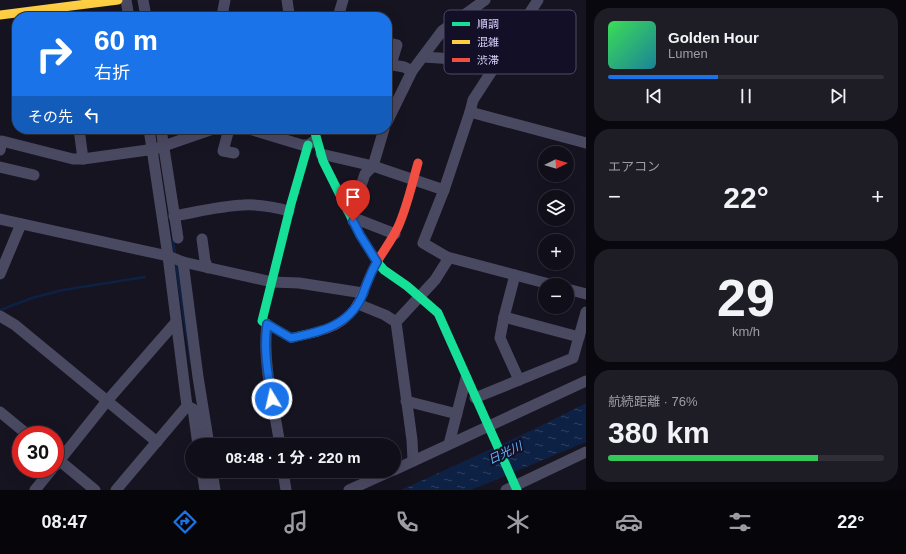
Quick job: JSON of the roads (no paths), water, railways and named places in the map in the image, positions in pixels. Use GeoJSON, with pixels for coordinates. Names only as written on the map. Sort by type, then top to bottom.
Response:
{"type":"FeatureCollection","features":[{"type":"Feature","properties":{"kind":"street"},"geometry":{"type":"LineString","coordinates":[[24,12],[118,0]]}},
{"type":"Feature","properties":{"kind":"street"},"geometry":{"type":"LineString","coordinates":[[126,0],[128,12]]}},
{"type":"Feature","properties":{"kind":"street"},"geometry":{"type":"LineString","coordinates":[[143,0],[145,12]]}},
{"type":"Feature","properties":{"kind":"street"},"geometry":{"type":"LineString","coordinates":[[223,12],[225,0]]}},
{"type":"Feature","properties":{"kind":"street"},"geometry":{"type":"LineString","coordinates":[[287,0],[289,12]]}},
{"type":"Feature","properties":{"kind":"street"},"geometry":{"type":"LineString","coordinates":[[339,12],[343,0]]}},
{"type":"Feature","properties":{"kind":"street"},"geometry":{"type":"LineString","coordinates":[[471,10],[485,0]]}},
{"type":"Feature","properties":{"kind":"street"},"geometry":{"type":"LineString","coordinates":[[532,10],[538,0]]}},
{"type":"Feature","properties":{"kind":"street"},"geometry":{"type":"LineString","coordinates":[[0,15],[12,13]]}},
{"type":"Feature","properties":{"kind":"street"},"geometry":{"type":"LineString","coordinates":[[392,112],[412,71],[444,30]]}},
{"type":"Feature","properties":{"kind":"street"},"geometry":{"type":"LineString","coordinates":[[392,44],[397,45],[392,57]]}},
{"type":"Feature","properties":{"kind":"street"},"geometry":{"type":"LineString","coordinates":[[423,57],[444,58]]}},
{"type":"Feature","properties":{"kind":"street"},"geometry":{"type":"LineString","coordinates":[[392,65],[404,67],[412,71]]}},
{"type":"Feature","properties":{"kind":"street"},"geometry":{"type":"LineString","coordinates":[[490,74],[473,100],[444,190],[423,243],[447,257],[538,281]]}},
{"type":"Feature","properties":{"kind":"street"},"geometry":{"type":"LineString","coordinates":[[470,112],[586,143]]}},
{"type":"Feature","properties":{"kind":"street"},"geometry":{"type":"LineString","coordinates":[[80,134],[83,159]]}},
{"type":"Feature","properties":{"kind":"street"},"geometry":{"type":"LineString","coordinates":[[116,490],[146,464],[157,442],[187,406],[168,256],[150,134]]}},
{"type":"Feature","properties":{"kind":"street"},"geometry":{"type":"LineString","coordinates":[[162,134],[178,238]]}},
{"type":"Feature","properties":{"kind":"street"},"geometry":{"type":"LineString","coordinates":[[0,150],[2,141],[73,159],[83,159],[155,149],[191,134]]}},
{"type":"Feature","properties":{"kind":"street"},"geometry":{"type":"LineString","coordinates":[[228,134],[223,151],[234,153]]}},
{"type":"Feature","properties":{"kind":"street"},"geometry":{"type":"LineString","coordinates":[[266,134],[302,145],[313,138]]}},
{"type":"Feature","properties":{"kind":"street"},"geometry":{"type":"LineString","coordinates":[[348,210],[354,206],[364,174],[373,166],[383,134]]}},
{"type":"Feature","properties":{"kind":"street"},"geometry":{"type":"LineString","coordinates":[[313,138],[360,235],[377,262],[384,270],[407,286],[438,314],[488,426],[513,488],[586,452]]}},
{"type":"Feature","properties":{"kind":"street"},"geometry":{"type":"LineString","coordinates":[[313,138],[289,210],[262,321],[291,338],[331,328],[344,320],[354,310],[377,262],[395,234],[418,163]]}},
{"type":"Feature","properties":{"kind":"street"},"geometry":{"type":"LineString","coordinates":[[321,154],[373,166],[444,190]]}},
{"type":"Feature","properties":{"kind":"street"},"geometry":{"type":"LineString","coordinates":[[0,167],[34,175]]}},
{"type":"Feature","properties":{"kind":"street"},"geometry":{"type":"LineString","coordinates":[[174,216],[226,206],[244,205],[289,210]]}},
{"type":"Feature","properties":{"kind":"street"},"geometry":{"type":"LineString","coordinates":[[0,219],[168,256],[183,262],[272,282],[325,283],[363,293]]}},
{"type":"Feature","properties":{"kind":"street"},"geometry":{"type":"LineString","coordinates":[[353,221],[360,220],[395,234]]}},
{"type":"Feature","properties":{"kind":"street"},"geometry":{"type":"LineString","coordinates":[[0,274],[21,224]]}},
{"type":"Feature","properties":{"kind":"street"},"geometry":{"type":"LineString","coordinates":[[202,239],[205,261],[208,268]]}},
{"type":"Feature","properties":{"kind":"street"},"geometry":{"type":"LineString","coordinates":[[396,322],[435,280],[447,261],[447,257]]}},
{"type":"Feature","properties":{"kind":"street"},"geometry":{"type":"LineString","coordinates":[[183,262],[207,438]]}},
{"type":"Feature","properties":{"kind":"street"},"geometry":{"type":"LineString","coordinates":[[515,275],[500,338],[519,380]]}},
{"type":"Feature","properties":{"kind":"street"},"geometry":{"type":"LineString","coordinates":[[574,291],[586,294]]}},
{"type":"Feature","properties":{"kind":"street"},"geometry":{"type":"LineString","coordinates":[[358,304],[385,315],[396,322]]}},
{"type":"Feature","properties":{"kind":"street"},"geometry":{"type":"LineString","coordinates":[[475,398],[573,358],[586,312]]}},
{"type":"Feature","properties":{"kind":"street"},"geometry":{"type":"LineString","coordinates":[[0,316],[15,325],[157,442]]}},
{"type":"Feature","properties":{"kind":"street"},"geometry":{"type":"LineString","coordinates":[[504,317],[579,337]]}},
{"type":"Feature","properties":{"kind":"street"},"geometry":{"type":"LineString","coordinates":[[64,452],[176,322]]}},
{"type":"Feature","properties":{"kind":"street"},"geometry":{"type":"LineString","coordinates":[[396,322],[412,440],[413,461]]}},
{"type":"Feature","properties":{"kind":"street"},"geometry":{"type":"LineString","coordinates":[[267,324],[265,339],[267,369],[279,438]]}},
{"type":"Feature","properties":{"kind":"street"},"geometry":{"type":"LineString","coordinates":[[449,444],[466,378]]}},
{"type":"Feature","properties":{"kind":"street"},"geometry":{"type":"LineString","coordinates":[[401,467],[586,381]]}},
{"type":"Feature","properties":{"kind":"street"},"geometry":{"type":"LineString","coordinates":[[406,401],[457,414]]}},
{"type":"Feature","properties":{"kind":"street"},"geometry":{"type":"LineString","coordinates":[[187,406],[193,409],[197,438]]}},
{"type":"Feature","properties":{"kind":"street"},"geometry":{"type":"LineString","coordinates":[[0,412],[17,426]]}},
{"type":"Feature","properties":{"kind":"street"},"geometry":{"type":"LineString","coordinates":[[64,469],[95,490]]}},
{"type":"Feature","properties":{"kind":"street"},"geometry":{"type":"LineString","coordinates":[[35,490],[44,478]]}},
{"type":"Feature","properties":{"kind":"street"},"geometry":{"type":"LineString","coordinates":[[203,478],[205,490]]}},
{"type":"Feature","properties":{"kind":"street"},"geometry":{"type":"LineString","coordinates":[[213,478],[215,490]]}},
{"type":"Feature","properties":{"kind":"street"},"geometry":{"type":"LineString","coordinates":[[284,478],[286,490]]}},
{"type":"Feature","properties":{"kind":"street"},"geometry":{"type":"LineString","coordinates":[[349,490],[376,478]]}},
{"type":"Feature","properties":{"kind":"water","name":"日光川"},"geometry":{"type":"Polygon","coordinates":[[[586,403],[586,442],[471,490],[401,490],[530,431],[586,403]]]}},
{"type":"Feature","properties":{"kind":"waterway"},"geometry":{"type":"LineString","coordinates":[[173,239],[175,254]]}},
{"type":"Feature","properties":{"kind":"waterway"},"geometry":{"type":"LineString","coordinates":[[176,265],[191,363]]}},
{"type":"Feature","properties":{"kind":"waterway"},"geometry":{"type":"LineString","coordinates":[[0,310],[32,298],[63,290],[145,277]]}}]}
